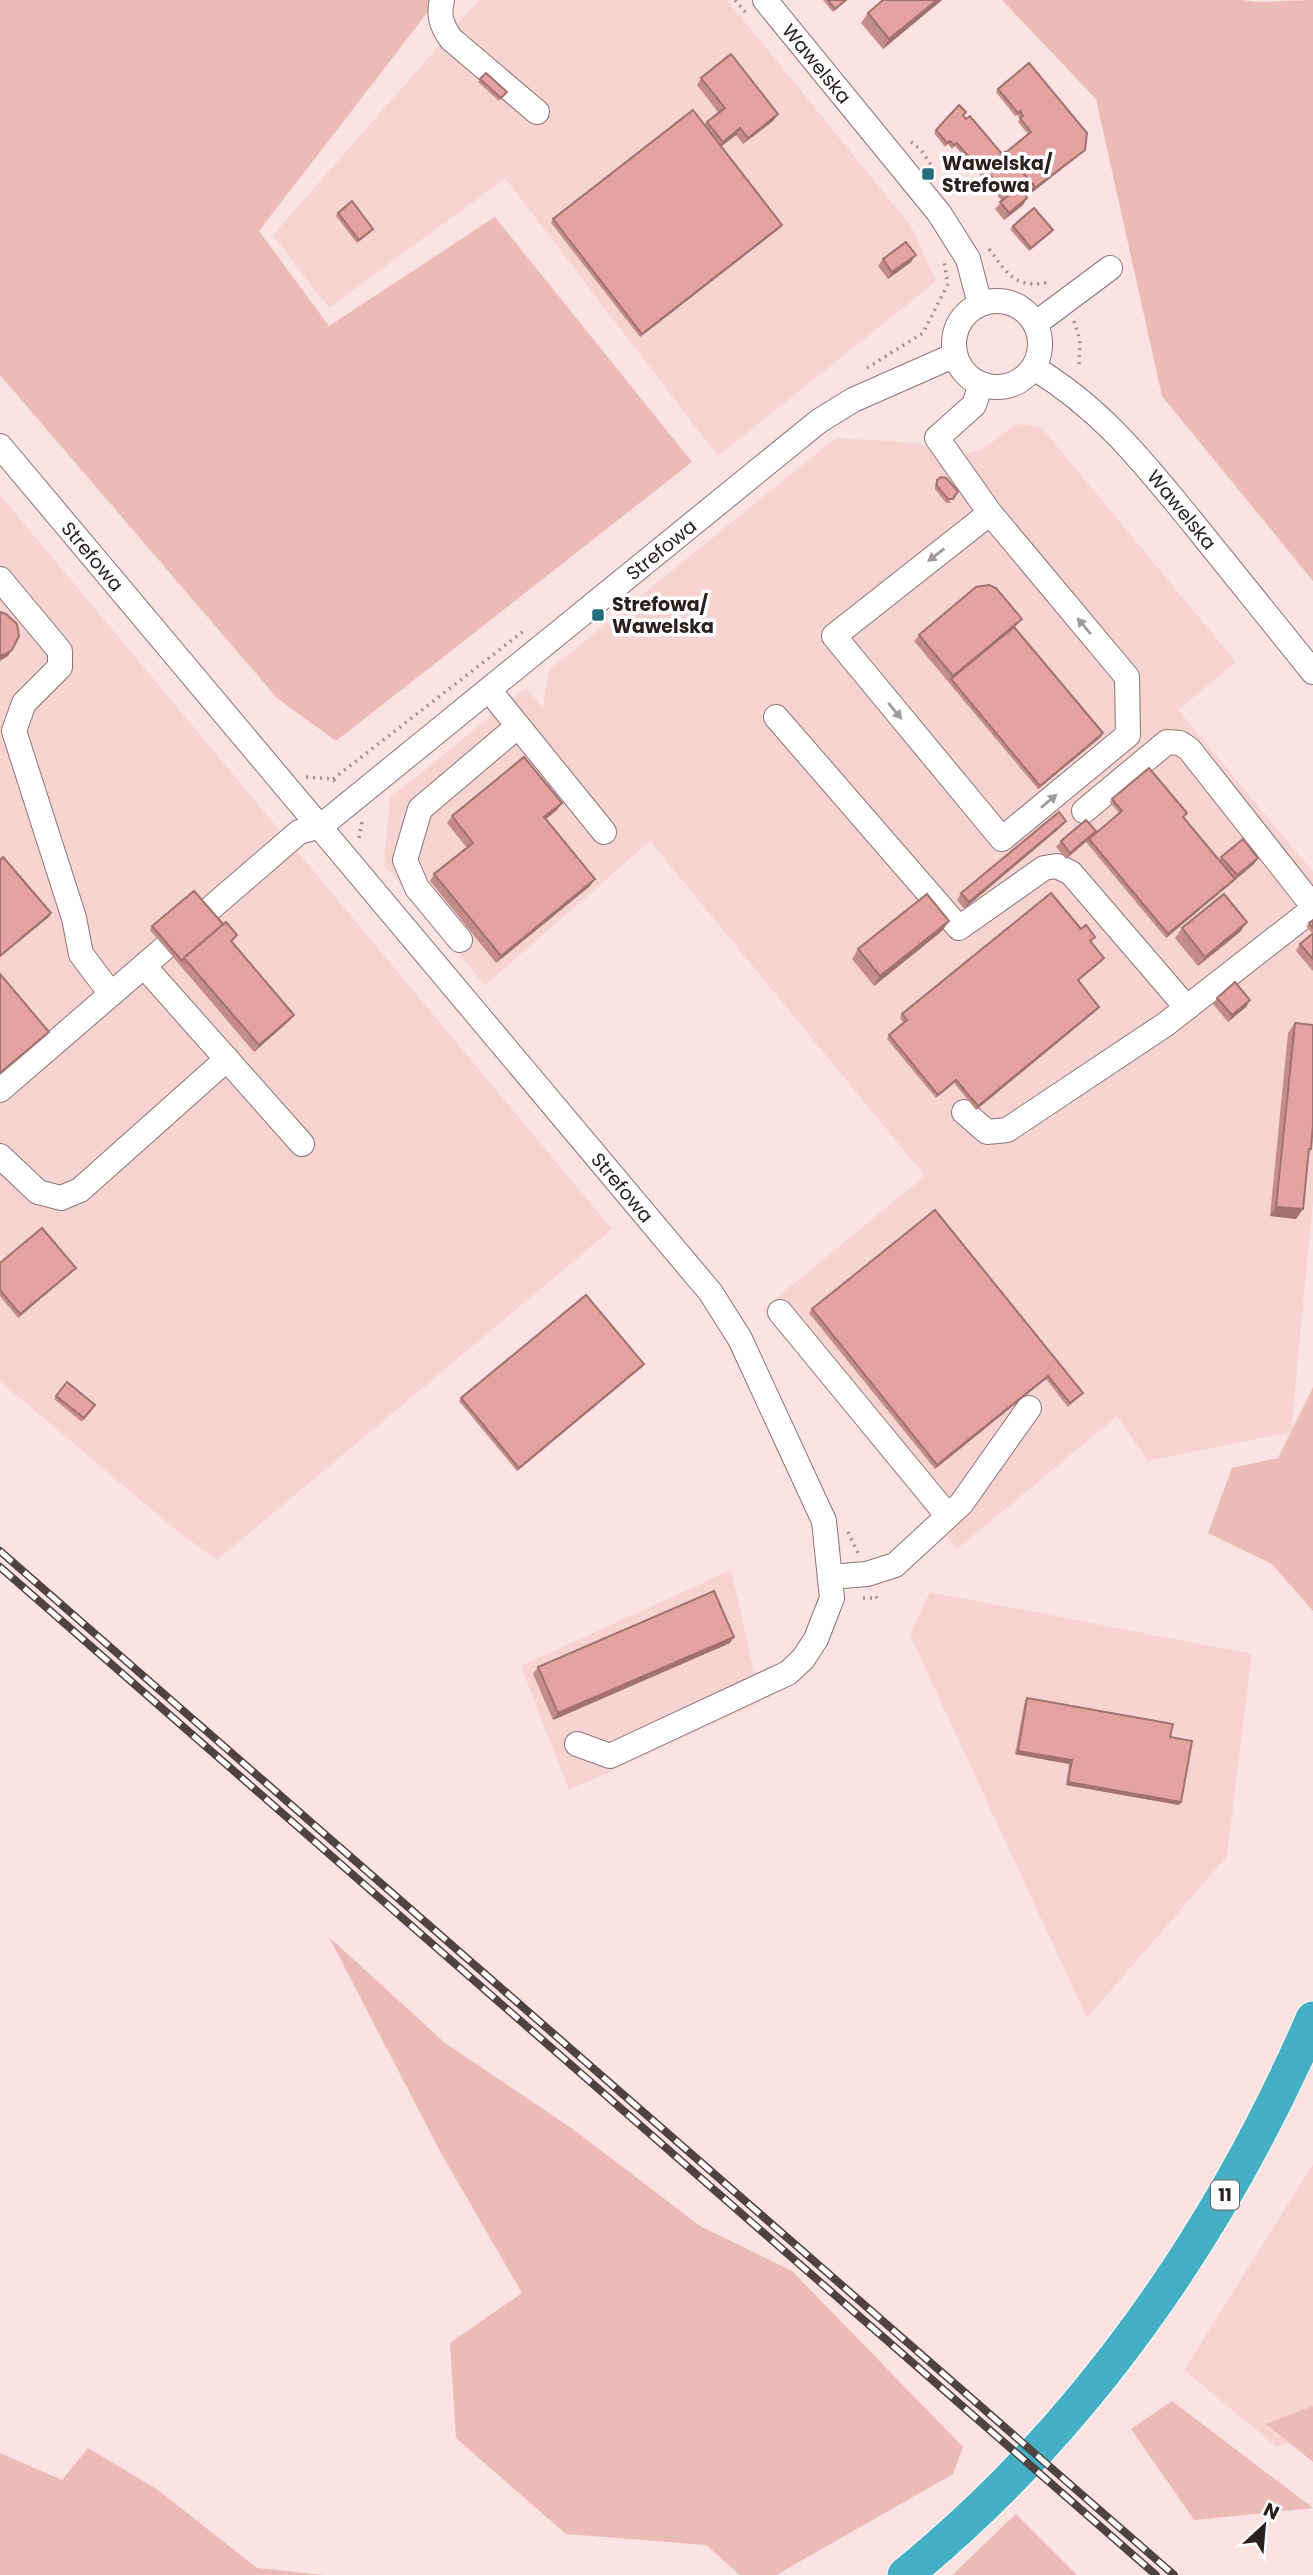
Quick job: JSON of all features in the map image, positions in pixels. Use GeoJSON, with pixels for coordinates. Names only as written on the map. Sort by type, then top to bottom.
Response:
{"type":"FeatureCollection","features":[{"type":"Feature","properties":{"kind":"highway","name":"11"},"geometry":{"type":"LineString","coordinates":[[905,2575],[1014,2474],[1062,2422],[1139,2326],[1186,2258],[1242,2166],[1289,2074],[1313,2019]]}},
{"type":"Feature","properties":{"kind":"street"},"geometry":{"type":"LineString","coordinates":[[442,0],[439,12],[442,26],[451,40],[537,112]]}},
{"type":"Feature","properties":{"kind":"street","name":"Wawelska"},"geometry":{"type":"LineString","coordinates":[[758,9],[939,213],[968,259],[980,304]]}},
{"type":"Feature","properties":{"kind":"street"},"geometry":{"type":"LineString","coordinates":[[1035,324],[1110,268]]}},
{"type":"Feature","properties":{"kind":"street"},"geometry":{"type":"LineString","coordinates":[[998,301],[1016,305],[1024,310],[1035,324],[1041,341],[1038,359],[1034,368],[1024,378],[1012,385],[998,388],[971,379],[961,369],[953,345],[958,325],[971,309],[980,304],[998,301]]}},
{"type":"Feature","properties":{"kind":"street","name":"Strefowa"},"geometry":{"type":"LineString","coordinates":[[321,826],[819,421],[853,400],[955,355]]}},
{"type":"Feature","properties":{"kind":"street","name":"Wawelska"},"geometry":{"type":"LineString","coordinates":[[1034,368],[1064,386],[1097,413],[1138,456],[1313,672]]}},
{"type":"Feature","properties":{"kind":"street"},"geometry":{"type":"LineString","coordinates":[[981,384],[974,405],[937,438],[990,513],[1127,677],[1128,735],[1002,839],[834,636],[990,513]]}},
{"type":"Feature","properties":{"kind":"street","name":"Strefowa"},"geometry":{"type":"LineString","coordinates":[[0,446],[720,1305],[740,1339],[824,1521],[831,1588]]}},
{"type":"Feature","properties":{"kind":"street"},"geometry":{"type":"LineString","coordinates":[[0,579],[60,651],[60,667],[24,703],[14,731],[74,918],[81,954],[111,994]]}},
{"type":"Feature","properties":{"kind":"street"},"geometry":{"type":"LineString","coordinates":[[489,690],[604,832]]}},
{"type":"Feature","properties":{"kind":"street"},"geometry":{"type":"LineString","coordinates":[[776,717],[959,928],[1044,868],[1057,866],[1071,873],[1187,1008]]}},
{"type":"Feature","properties":{"kind":"street"},"geometry":{"type":"LineString","coordinates":[[460,940],[417,888],[405,860],[420,809],[518,726]]}},
{"type":"Feature","properties":{"kind":"street"},"geometry":{"type":"LineString","coordinates":[[964,1112],[987,1132],[1007,1130],[1187,1008],[1313,907],[1189,749],[1180,743],[1167,742],[1084,811]]}},
{"type":"Feature","properties":{"kind":"street"},"geometry":{"type":"LineString","coordinates":[[0,1090],[299,832],[321,826]]}},
{"type":"Feature","properties":{"kind":"street"},"geometry":{"type":"LineString","coordinates":[[144,966],[302,1144]]}},
{"type":"Feature","properties":{"kind":"street"},"geometry":{"type":"LineString","coordinates":[[0,1156],[38,1192],[61,1198],[80,1190],[227,1059]]}},
{"type":"Feature","properties":{"kind":"street"},"geometry":{"type":"LineString","coordinates":[[780,1312],[948,1516]]}},
{"type":"Feature","properties":{"kind":"street"},"geometry":{"type":"LineString","coordinates":[[576,1744],[610,1756],[788,1673],[803,1659],[816,1639],[831,1588],[895,1565],[961,1504],[1029,1408]]}},
{"type":"Feature","properties":{"kind":"path"},"geometry":{"type":"LineString","coordinates":[[735,0],[758,9]]}},
{"type":"Feature","properties":{"kind":"path"},"geometry":{"type":"LineString","coordinates":[[865,369],[923,333],[948,284],[942,256]]}},
{"type":"Feature","properties":{"kind":"path"},"geometry":{"type":"LineString","coordinates":[[333,779],[529,627]]}},
{"type":"Feature","properties":{"kind":"shaded area"},"geometry":{"type":"Polygon","coordinates":[[[0,0],[437,0],[259,231],[329,326],[495,217],[692,462],[336,741],[277,698],[0,375],[0,0]]]}},
{"type":"Feature","properties":{"kind":"shaded area"},"geometry":{"type":"Polygon","coordinates":[[[479,0],[727,0],[911,226],[936,281],[718,456],[505,178],[329,308],[273,235],[479,0]]]}},
{"type":"Feature","properties":{"kind":"shaded area"},"geometry":{"type":"Polygon","coordinates":[[[1002,0],[1313,0],[1313,581],[1162,396],[1096,99],[1002,0]]]}},
{"type":"Feature","properties":{"kind":"shaded area"},"geometry":{"type":"Polygon","coordinates":[[[1016,424],[1041,427],[1236,662],[1178,710],[1313,872],[1313,1200],[1291,1432],[1148,1461],[1117,1416],[957,1549],[762,1310],[925,1176],[650,841],[485,985],[384,865],[390,798],[526,688],[543,707],[549,670],[836,438],[919,443],[943,461],[983,449],[1016,424]]]}},
{"type":"Feature","properties":{"kind":"shaded area"},"geometry":{"type":"Polygon","coordinates":[[[0,495],[612,1229],[217,1560],[176,1530],[0,1381],[0,495]]]}},
{"type":"Feature","properties":{"kind":"shaded area"},"geometry":{"type":"Polygon","coordinates":[[[1313,1387],[1313,1611],[1272,1564],[1208,1533],[1232,1468],[1278,1458],[1313,1387]]]}},
{"type":"Feature","properties":{"kind":"shaded area"},"geometry":{"type":"Polygon","coordinates":[[[731,1570],[761,1702],[569,1790],[521,1666],[731,1570]]]}},
{"type":"Feature","properties":{"kind":"shaded area"},"geometry":{"type":"Polygon","coordinates":[[[930,1592],[1252,1654],[1227,1856],[1087,2018],[910,1635],[930,1592]]]}},
{"type":"Feature","properties":{"kind":"shaded area"},"geometry":{"type":"Polygon","coordinates":[[[329,1937],[445,2043],[574,2130],[700,2226],[792,2271],[963,2447],[953,2474],[776,2575],[740,2575],[706,2545],[566,2534],[456,2438],[450,2343],[522,2293],[442,2155],[329,1937]]]}},
{"type":"Feature","properties":{"kind":"shaded area"},"geometry":{"type":"Polygon","coordinates":[[[1313,2164],[1313,2431],[1277,2447],[1184,2370],[1313,2164]]]}},
{"type":"Feature","properties":{"kind":"shaded area"},"geometry":{"type":"Polygon","coordinates":[[[1172,2401],[1313,2508],[1194,2520],[1131,2429],[1172,2401]]]}},
{"type":"Feature","properties":{"kind":"shaded area"},"geometry":{"type":"Polygon","coordinates":[[[1313,2406],[1313,2462],[1266,2424],[1313,2406]]]}},
{"type":"Feature","properties":{"kind":"shaded area"},"geometry":{"type":"Polygon","coordinates":[[[88,2448],[158,2490],[257,2568],[324,2575],[0,2575],[0,2453],[62,2480],[88,2448]]]}},
{"type":"Feature","properties":{"kind":"shaded area"},"geometry":{"type":"Polygon","coordinates":[[[1016,2514],[1077,2575],[952,2575],[1016,2514]]]}},
{"type":"Feature","properties":{"kind":"building"},"geometry":{"type":"Polygon","coordinates":[[[828,0],[846,0],[835,9],[828,0]]]}},
{"type":"Feature","properties":{"kind":"building"},"geometry":{"type":"Polygon","coordinates":[[[883,0],[937,0],[889,39],[868,13],[883,0]]]}},
{"type":"Feature","properties":{"kind":"building"},"geometry":{"type":"Polygon","coordinates":[[[731,54],[778,114],[748,138],[740,128],[723,142],[707,122],[725,108],[701,78],[731,54]]]}},
{"type":"Feature","properties":{"kind":"building"},"geometry":{"type":"Polygon","coordinates":[[[1029,63],[1087,133],[1085,150],[1032,190],[1035,187],[1005,153],[1031,132],[1020,118],[1023,116],[1020,111],[1018,113],[998,89],[1029,63]]]}},
{"type":"Feature","properties":{"kind":"building"},"geometry":{"type":"Polygon","coordinates":[[[486,73],[507,92],[501,98],[480,79],[486,73]]]}},
{"type":"Feature","properties":{"kind":"building"},"geometry":{"type":"Polygon","coordinates":[[[959,105],[966,112],[963,115],[966,119],[970,116],[1002,154],[982,172],[957,143],[947,143],[936,130],[959,105]]]}},
{"type":"Feature","properties":{"kind":"building"},"geometry":{"type":"Polygon","coordinates":[[[693,110],[782,225],[642,334],[553,219],[693,110]]]}},
{"type":"Feature","properties":{"kind":"building"},"geometry":{"type":"Polygon","coordinates":[[[1005,152],[1035,187],[1025,195],[1027,198],[1009,213],[1000,202],[1008,196],[985,169],[1005,152]]]}},
{"type":"Feature","properties":{"kind":"building"},"geometry":{"type":"Polygon","coordinates":[[[352,201],[373,229],[359,240],[338,213],[352,201]]]}},
{"type":"Feature","properties":{"kind":"building"},"geometry":{"type":"Polygon","coordinates":[[[1034,208],[1053,230],[1031,248],[1013,226],[1034,208]]]}},
{"type":"Feature","properties":{"kind":"building"},"geometry":{"type":"Polygon","coordinates":[[[906,242],[916,255],[892,272],[883,259],[906,242]]]}},
{"type":"Feature","properties":{"kind":"building"},"geometry":{"type":"Polygon","coordinates":[[[946,478],[958,491],[953,499],[948,499],[937,486],[937,480],[946,478]]]}},
{"type":"Feature","properties":{"kind":"building"},"geometry":{"type":"Polygon","coordinates":[[[989,585],[996,588],[1022,619],[953,676],[919,635],[976,587],[989,585]]]}},
{"type":"Feature","properties":{"kind":"building"},"geometry":{"type":"Polygon","coordinates":[[[0,612],[17,624],[19,636],[12,650],[3,655],[0,655],[0,612]]]}},
{"type":"Feature","properties":{"kind":"building"},"geometry":{"type":"Polygon","coordinates":[[[1014,627],[1103,733],[1040,786],[951,679],[1014,627]]]}},
{"type":"Feature","properties":{"kind":"building"},"geometry":{"type":"Polygon","coordinates":[[[524,757],[562,803],[544,817],[595,879],[501,956],[434,874],[473,843],[452,816],[524,757]]]}},
{"type":"Feature","properties":{"kind":"building"},"geometry":{"type":"Polygon","coordinates":[[[1149,768],[1187,813],[1183,817],[1235,879],[1168,934],[1089,839],[1122,811],[1112,799],[1149,768]]]}},
{"type":"Feature","properties":{"kind":"building"},"geometry":{"type":"Polygon","coordinates":[[[1059,812],[1066,821],[969,902],[961,893],[1059,812]]]}},
{"type":"Feature","properties":{"kind":"building"},"geometry":{"type":"Polygon","coordinates":[[[1086,820],[1096,831],[1070,853],[1061,841],[1086,820]]]}},
{"type":"Feature","properties":{"kind":"building"},"geometry":{"type":"Polygon","coordinates":[[[1243,839],[1258,858],[1237,875],[1221,857],[1243,839]]]}},
{"type":"Feature","properties":{"kind":"building"},"geometry":{"type":"Polygon","coordinates":[[[3,857],[51,913],[0,956],[0,860],[3,857]]]}},
{"type":"Feature","properties":{"kind":"building"},"geometry":{"type":"Polygon","coordinates":[[[194,891],[223,924],[182,961],[152,926],[194,891]]]}},
{"type":"Feature","properties":{"kind":"building"},"geometry":{"type":"Polygon","coordinates":[[[1051,893],[1081,929],[1086,925],[1095,937],[1090,941],[1104,958],[1078,980],[1099,1007],[978,1106],[956,1080],[938,1095],[889,1035],[907,1020],[902,1014],[1051,893]]]}},
{"type":"Feature","properties":{"kind":"building"},"geometry":{"type":"Polygon","coordinates":[[[927,894],[949,921],[880,976],[858,949],[927,894]]]}},
{"type":"Feature","properties":{"kind":"building"},"geometry":{"type":"Polygon","coordinates":[[[1224,894],[1247,922],[1205,957],[1182,928],[1224,894]]]}},
{"type":"Feature","properties":{"kind":"building"},"geometry":{"type":"Polygon","coordinates":[[[226,922],[237,935],[231,941],[294,1015],[259,1045],[184,958],[226,922]]]}},
{"type":"Feature","properties":{"kind":"building"},"geometry":{"type":"Polygon","coordinates":[[[1313,935],[1313,959],[1300,944],[1313,935]]]}},
{"type":"Feature","properties":{"kind":"building"},"geometry":{"type":"Polygon","coordinates":[[[0,974],[49,1032],[1,1072],[0,1071],[0,974]]]}},
{"type":"Feature","properties":{"kind":"building"},"geometry":{"type":"Polygon","coordinates":[[[1235,982],[1250,1000],[1232,1015],[1217,998],[1235,982]]]}},
{"type":"Feature","properties":{"kind":"building"},"geometry":{"type":"Polygon","coordinates":[[[1295,1023],[1313,1025],[1313,1124],[1303,1209],[1276,1207],[1295,1023]]]}},
{"type":"Feature","properties":{"kind":"building"},"geometry":{"type":"Polygon","coordinates":[[[935,1210],[1083,1393],[1070,1403],[1048,1376],[937,1465],[812,1309],[935,1210]]]}},
{"type":"Feature","properties":{"kind":"building"},"geometry":{"type":"Polygon","coordinates":[[[42,1228],[76,1268],[20,1314],[0,1290],[0,1263],[42,1228]]]}},
{"type":"Feature","properties":{"kind":"building"},"geometry":{"type":"Polygon","coordinates":[[[586,1295],[644,1364],[519,1468],[461,1398],[586,1295]]]}},
{"type":"Feature","properties":{"kind":"building"},"geometry":{"type":"Polygon","coordinates":[[[67,1382],[95,1405],[84,1418],[56,1396],[67,1382]]]}},
{"type":"Feature","properties":{"kind":"building"},"geometry":{"type":"Polygon","coordinates":[[[714,1591],[734,1637],[558,1713],[538,1667],[714,1591]]]}},
{"type":"Feature","properties":{"kind":"building"},"geometry":{"type":"Polygon","coordinates":[[[1027,1698],[1173,1724],[1170,1737],[1192,1741],[1181,1802],[1068,1782],[1072,1760],[1018,1751],[1027,1698]]]}},
{"type":"Feature","properties":{"kind":"railway"},"geometry":{"type":"LineString","coordinates":[[0,1551],[1174,2575]]}},
{"type":"Feature","properties":{"kind":"railway"},"geometry":{"type":"LineString","coordinates":[[0,1567],[1156,2575]]}},
{"type":"Feature","properties":{"kind":"place","name":"Wawelska/ Strefowa"},"geometry":{"type":"Point","coordinates":[928,174]}},
{"type":"Feature","properties":{"kind":"place","name":"Strefowa/ Wawelska"},"geometry":{"type":"Point","coordinates":[598,615]}}]}
